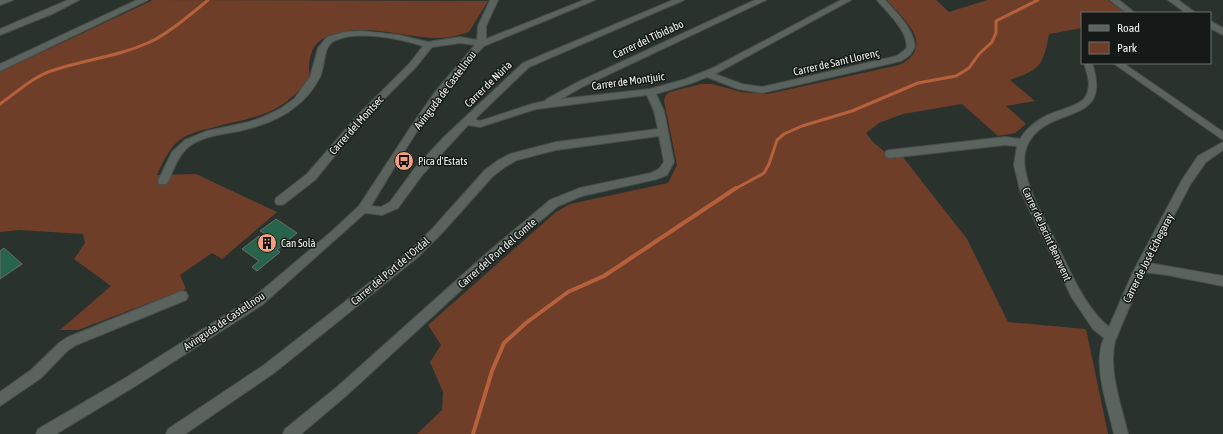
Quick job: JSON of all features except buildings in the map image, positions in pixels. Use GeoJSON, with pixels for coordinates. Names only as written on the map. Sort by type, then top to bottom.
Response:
{"type":"FeatureCollection","features":[{"type":"Feature","properties":{"kind":"street"},"geometry":{"type":"LineString","coordinates":[[0,3],[9,0]]}},
{"type":"Feature","properties":{"kind":"street"},"geometry":{"type":"LineString","coordinates":[[0,32],[75,0]]}},
{"type":"Feature","properties":{"kind":"street"},"geometry":{"type":"LineString","coordinates":[[0,68],[144,0]]}},
{"type":"Feature","properties":{"kind":"street"},"geometry":{"type":"LineString","coordinates":[[477,48],[482,26],[494,0]]}},
{"type":"Feature","properties":{"kind":"street","name":"Avinguda de Castellnou"},"geometry":{"type":"LineString","coordinates":[[43,434],[138,377],[258,301],[364,209],[415,127],[438,94],[477,48],[591,0]]}},
{"type":"Feature","properties":{"kind":"street","name":"Carrer de Núria"},"geometry":{"type":"LineString","coordinates":[[364,209],[382,211],[394,205],[418,172],[448,139],[526,65],[680,0]]}},
{"type":"Feature","properties":{"kind":"street","name":"Carrer del Tibidabo"},"geometry":{"type":"LineString","coordinates":[[546,104],[571,88],[762,0]]}},
{"type":"Feature","properties":{"kind":"street","name":"Carrer de Montjuic"},"geometry":{"type":"LineString","coordinates":[[471,118],[472,123],[480,124],[546,104],[650,92],[665,88],[707,74],[848,0]]}},
{"type":"Feature","properties":{"kind":"street","name":"Carrer de Sant Llorenç"},"geometry":{"type":"LineString","coordinates":[[707,74],[741,87],[762,90],[898,59],[908,52],[911,47],[910,40],[905,30],[881,0]]}},
{"type":"Feature","properties":{"kind":"street"},"geometry":{"type":"LineString","coordinates":[[1114,0],[1130,12]]}},
{"type":"Feature","properties":{"kind":"street"},"geometry":{"type":"LineString","coordinates":[[1172,0],[1190,12]]}},
{"type":"Feature","properties":{"kind":"street"},"geometry":{"type":"LineString","coordinates":[[1211,25],[1223,32]]}},
{"type":"Feature","properties":{"kind":"street"},"geometry":{"type":"LineString","coordinates":[[163,181],[176,154],[189,142],[212,133],[257,123],[279,112],[303,96],[313,82],[319,66],[322,47],[328,41],[345,35],[367,34],[407,39],[429,45],[459,39],[470,40],[477,48]]}},
{"type":"Feature","properties":{"kind":"street","name":"Carrer del Montsec"},"geometry":{"type":"LineString","coordinates":[[280,200],[311,177],[363,115],[413,65],[429,45]]}},
{"type":"Feature","properties":{"kind":"street","name":"Carrer de Jacint Benavent"},"geometry":{"type":"LineString","coordinates":[[1088,64],[1094,80],[1092,97],[1088,102],[1042,122],[1029,134],[1023,143],[1019,156],[1019,165],[1025,190],[1081,303],[1097,325],[1111,336]]}},
{"type":"Feature","properties":{"kind":"street"},"geometry":{"type":"LineString","coordinates":[[1118,64],[1223,137]]}},
{"type":"Feature","properties":{"kind":"street","name":"Carrer del Port del Comte"},"geometry":{"type":"LineString","coordinates":[[290,434],[342,391],[492,255],[554,203],[562,198],[580,192],[653,176],[663,172],[669,162],[659,111],[650,92]]}},
{"type":"Feature","properties":{"kind":"street","name":"Carrer del Port de l'Ordal"},"geometry":{"type":"LineString","coordinates":[[173,434],[238,392],[269,369],[414,254],[437,231],[489,173],[501,164],[514,157],[556,146],[662,132]]}},
{"type":"Feature","properties":{"kind":"street"},"geometry":{"type":"LineString","coordinates":[[890,154],[1005,141],[1023,143]]}},
{"type":"Feature","properties":{"kind":"street","name":"Carrer de José Echegaray"},"geometry":{"type":"LineString","coordinates":[[1121,434],[1107,374],[1106,354],[1111,336],[1141,267],[1196,167],[1212,152],[1223,146]]}},
{"type":"Feature","properties":{"kind":"street"},"geometry":{"type":"LineString","coordinates":[[1141,267],[1167,270],[1223,281]]}},
{"type":"Feature","properties":{"kind":"street"},"geometry":{"type":"LineString","coordinates":[[0,400],[36,374],[63,347],[72,341],[182,296]]}},
{"type":"Feature","properties":{"kind":"green space"},"geometry":{"type":"Polygon","coordinates":[[[153,0],[488,1],[469,32],[454,36],[443,38],[426,37],[373,30],[360,30],[347,31],[328,36],[318,42],[313,50],[309,67],[309,76],[306,82],[283,104],[264,114],[187,135],[175,144],[157,175],[196,174],[277,212],[222,259],[212,253],[180,275],[186,289],[78,330],[60,330],[111,286],[74,259],[85,243],[83,234],[20,230],[0,232],[0,72],[153,0]]]}},
{"type":"Feature","properties":{"kind":"green space"},"geometry":{"type":"Polygon","coordinates":[[[887,0],[936,0],[949,12],[987,0],[1108,0],[1124,12],[1081,12],[1081,28],[1049,34],[1045,53],[1039,65],[1028,73],[1010,80],[1035,101],[1006,106],[1026,124],[1015,133],[998,136],[962,104],[903,114],[879,123],[866,133],[873,142],[891,157],[902,156],[967,239],[1008,322],[1086,329],[1108,434],[417,434],[442,410],[443,392],[430,362],[441,345],[428,325],[556,212],[570,204],[668,183],[677,165],[664,100],[666,95],[670,92],[701,84],[712,84],[741,92],[768,94],[899,65],[910,58],[916,50],[914,33],[887,0]]]}},
{"type":"Feature","properties":{"kind":"waterway"},"geometry":{"type":"LineString","coordinates":[[0,104],[26,85],[47,73],[66,66],[130,50],[154,40],[175,27],[208,0]]}},
{"type":"Feature","properties":{"kind":"waterway"},"geometry":{"type":"LineString","coordinates":[[735,189],[764,173],[769,164],[777,140],[784,134],[802,126],[852,111],[918,83],[956,76],[969,68],[979,54],[992,42],[996,33],[996,21],[1038,0]]}},
{"type":"Feature","properties":{"kind":"waterway"},"geometry":{"type":"LineString","coordinates":[[473,434],[492,371],[504,343],[526,323],[568,292],[604,276],[736,188]]}},
{"type":"Feature","properties":{"kind":"place","name":"Pica d'Estats"},"geometry":{"type":"Point","coordinates":[404,161]}},
{"type":"Feature","properties":{"kind":"place","name":"Can Solà"},"geometry":{"type":"Point","coordinates":[267,243]}}]}
